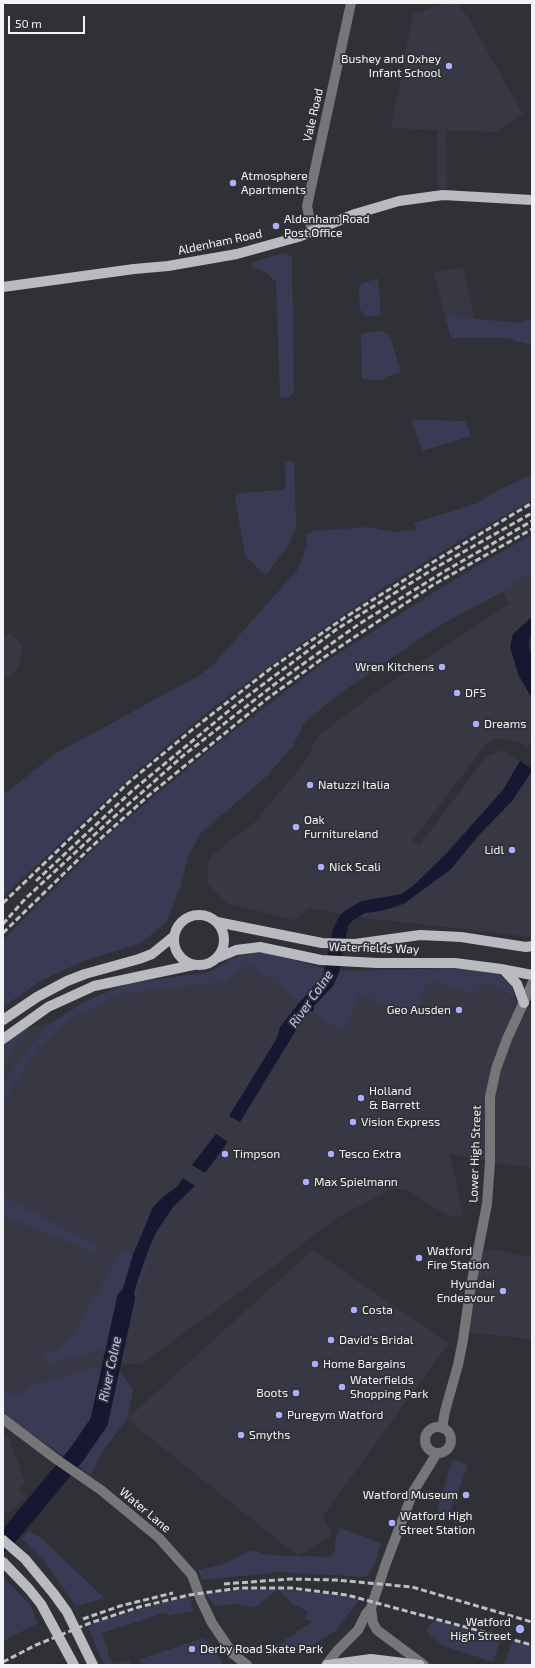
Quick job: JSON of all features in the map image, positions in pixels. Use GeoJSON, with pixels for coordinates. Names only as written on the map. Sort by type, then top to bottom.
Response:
{"type":"FeatureCollection","features":[{"type":"Feature","properties":{"kind":"main road","name":"Aldenham Road"},"geometry":{"type":"LineString","coordinates":[[3,287],[134,269],[168,266],[211,259],[242,252],[312,232],[355,214],[399,201],[443,195],[532,200]]}},
{"type":"Feature","properties":{"kind":"main road"},"geometry":{"type":"LineString","coordinates":[[3,1020],[36,996],[67,981],[152,954],[174,936],[180,924],[192,916],[207,916],[217,922],[222,929],[224,943],[222,952],[210,964],[200,966],[193,965],[94,986],[48,1008],[3,1039]]}},
{"type":"Feature","properties":{"kind":"main road","name":"Waterfields Way"},"geometry":{"type":"LineString","coordinates":[[217,922],[322,943],[355,944],[420,935],[461,937],[526,947],[532,946]]}},
{"type":"Feature","properties":{"kind":"main road"},"geometry":{"type":"LineString","coordinates":[[174,936],[175,947],[180,957],[193,965]]}},
{"type":"Feature","properties":{"kind":"main road","name":"Waterfields Way"},"geometry":{"type":"LineString","coordinates":[[217,958],[236,950],[260,947],[321,960],[355,963],[455,963],[502,969],[532,976]]}},
{"type":"Feature","properties":{"kind":"main road"},"geometry":{"type":"LineString","coordinates":[[502,969],[518,984],[528,1001]]}},
{"type":"Feature","properties":{"kind":"main road"},"geometry":{"type":"LineString","coordinates":[[3,1540],[25,1558],[45,1580],[67,1612],[93,1665]]}},
{"type":"Feature","properties":{"kind":"main road"},"geometry":{"type":"LineString","coordinates":[[3,1562],[16,1574],[33,1594],[51,1620],[74,1665]]}},
{"type":"Feature","properties":{"kind":"main road"},"geometry":{"type":"LineString","coordinates":[[327,1665],[371,1659],[420,1665]]}},
{"type":"Feature","properties":{"kind":"street","name":"Vale Road"},"geometry":{"type":"LineString","coordinates":[[312,232],[306,206],[351,3]]}},
{"type":"Feature","properties":{"kind":"street","name":"Lower High Street"},"geometry":{"type":"LineString","coordinates":[[442,1428],[444,1411],[464,1340],[470,1292],[487,1204],[490,1162],[490,1097],[496,1069],[508,1039],[528,1001],[532,984]]}},
{"type":"Feature","properties":{"kind":"street","name":"Water Lane"},"geometry":{"type":"LineString","coordinates":[[3,1419],[131,1514],[158,1538],[187,1568],[195,1580],[201,1600],[212,1623],[233,1654],[247,1665]]}},
{"type":"Feature","properties":{"kind":"street"},"geometry":{"type":"LineString","coordinates":[[327,1665],[337,1651],[358,1630],[366,1614],[371,1608],[386,1563],[413,1492],[437,1453],[444,1451],[450,1444],[450,1435],[442,1428],[432,1429],[428,1432],[425,1439],[428,1448],[437,1453]]}},
{"type":"Feature","properties":{"kind":"street"},"geometry":{"type":"LineString","coordinates":[[371,1608],[373,1623],[377,1630],[424,1665]]}},
{"type":"Feature","properties":{"kind":"street"},"geometry":{"type":"LineString","coordinates":[[232,1665],[233,1654]]}},
{"type":"Feature","properties":{"kind":"shaded area","name":"Bushey and Oxhey Infant School"},"geometry":{"type":"Polygon","coordinates":[[[447,3],[457,3],[469,19],[523,114],[495,132],[446,130],[447,188],[438,189],[437,130],[391,128],[413,14],[447,3]]]}},
{"type":"Feature","properties":{"kind":"shaded area"},"geometry":{"type":"Polygon","coordinates":[[[284,253],[288,254],[292,258],[294,393],[289,397],[280,398],[276,282],[266,273],[257,268],[253,268],[252,262],[284,253]]]}},
{"type":"Feature","properties":{"kind":"shaded area"},"geometry":{"type":"Polygon","coordinates":[[[463,267],[475,319],[445,316],[434,273],[463,267]]]}},
{"type":"Feature","properties":{"kind":"shaded area"},"geometry":{"type":"Polygon","coordinates":[[[378,278],[381,315],[364,317],[363,311],[360,311],[359,285],[378,278]]]}},
{"type":"Feature","properties":{"kind":"shaded area"},"geometry":{"type":"Polygon","coordinates":[[[445,316],[519,323],[532,318],[532,345],[506,338],[451,338],[445,316]]]}},
{"type":"Feature","properties":{"kind":"shaded area"},"geometry":{"type":"Polygon","coordinates":[[[383,331],[390,336],[401,373],[388,376],[381,381],[362,379],[361,333],[383,331]]]}},
{"type":"Feature","properties":{"kind":"shaded area"},"geometry":{"type":"Polygon","coordinates":[[[412,420],[466,421],[471,436],[422,451],[412,420]]]}},
{"type":"Feature","properties":{"kind":"shaded area"},"geometry":{"type":"Polygon","coordinates":[[[285,462],[294,462],[296,526],[289,545],[266,575],[245,556],[235,497],[239,493],[284,490],[286,482],[285,462]]]}},
{"type":"Feature","properties":{"kind":"shaded area"},"geometry":{"type":"Polygon","coordinates":[[[532,475],[532,500],[466,537],[383,588],[295,648],[215,706],[137,771],[3,897],[3,795],[55,754],[198,676],[214,664],[297,570],[307,546],[306,535],[313,531],[369,527],[393,532],[416,530],[414,523],[478,503],[498,490],[532,475]]]}},
{"type":"Feature","properties":{"kind":"shaded area"},"geometry":{"type":"Polygon","coordinates":[[[532,534],[532,573],[502,592],[435,628],[331,700],[303,725],[293,746],[267,776],[201,833],[188,856],[181,886],[165,924],[139,944],[86,960],[42,980],[3,1007],[3,940],[108,835],[218,743],[319,666],[444,586],[532,534]]]}},
{"type":"Feature","properties":{"kind":"shaded area"},"geometry":{"type":"Polygon","coordinates":[[[532,573],[532,617],[513,634],[510,647],[519,676],[532,698],[532,734],[528,747],[517,741],[497,738],[486,744],[412,841],[420,845],[486,757],[502,750],[520,761],[503,790],[426,875],[402,894],[362,901],[340,915],[334,912],[309,908],[294,920],[227,903],[214,891],[208,883],[207,867],[212,855],[255,822],[304,763],[318,736],[383,687],[509,604],[502,592],[532,573]]]}},
{"type":"Feature","properties":{"kind":"shaded area"},"geometry":{"type":"Polygon","coordinates":[[[9,632],[23,646],[18,669],[11,677],[3,676],[3,638],[9,632]]]}},
{"type":"Feature","properties":{"kind":"shaded area"},"geometry":{"type":"Polygon","coordinates":[[[532,771],[532,937],[358,917],[365,913],[399,907],[451,869],[478,836],[512,801],[532,771]]]}},
{"type":"Feature","properties":{"kind":"shaded area"},"geometry":{"type":"Polygon","coordinates":[[[258,952],[269,953],[323,968],[341,971],[453,968],[497,973],[511,984],[515,998],[487,983],[472,995],[437,981],[426,986],[412,1018],[360,994],[342,1033],[253,966],[240,968],[225,982],[121,994],[70,1019],[39,1047],[3,1102],[3,1084],[29,1047],[56,1020],[87,1000],[129,983],[205,973],[214,970],[231,958],[258,952]]]}},
{"type":"Feature","properties":{"kind":"shaded area"},"geometry":{"type":"Polygon","coordinates":[[[253,966],[342,1033],[360,994],[412,1018],[426,985],[437,981],[472,995],[487,983],[532,1009],[532,1167],[508,1165],[450,1154],[463,1215],[450,1217],[405,1189],[391,1189],[335,1219],[143,1363],[92,1368],[31,1385],[24,1392],[9,1395],[3,1392],[3,1045],[29,1027],[70,1019],[121,994],[225,982],[240,968],[253,966]]]}},
{"type":"Feature","properties":{"kind":"shaded area"},"geometry":{"type":"Polygon","coordinates":[[[29,1027],[20,1039],[3,1064],[3,1045],[29,1027]]]}},
{"type":"Feature","properties":{"kind":"shaded area"},"geometry":{"type":"Polygon","coordinates":[[[3,1196],[101,1248],[97,1252],[94,1252],[3,1216],[3,1196]]]}},
{"type":"Feature","properties":{"kind":"shaded area"},"geometry":{"type":"Polygon","coordinates":[[[124,1249],[147,1264],[124,1329],[120,1346],[50,1363],[44,1360],[43,1355],[55,1350],[73,1335],[121,1251],[124,1249]]]}},
{"type":"Feature","properties":{"kind":"shaded area"},"geometry":{"type":"Polygon","coordinates":[[[493,1249],[532,1258],[532,1339],[461,1332],[478,1252],[493,1249]]]}},
{"type":"Feature","properties":{"kind":"shaded area","name":"Waterfields Shopping Park"},"geometry":{"type":"Polygon","coordinates":[[[312,1250],[449,1343],[322,1517],[333,1534],[298,1556],[127,1419],[312,1250]]]}},
{"type":"Feature","properties":{"kind":"shaded area"},"geometry":{"type":"Polygon","coordinates":[[[116,1366],[133,1390],[127,1419],[104,1449],[91,1475],[3,1414],[3,1392],[9,1395],[24,1392],[31,1385],[92,1368],[116,1366]]]}},
{"type":"Feature","properties":{"kind":"shaded area"},"geometry":{"type":"Polygon","coordinates":[[[3,1437],[8,1437],[25,1482],[19,1491],[26,1498],[8,1514],[3,1512],[3,1437]]]}},
{"type":"Feature","properties":{"kind":"shaded area"},"geometry":{"type":"Polygon","coordinates":[[[454,1460],[468,1465],[448,1517],[440,1515],[437,1510],[452,1462],[454,1460]]]}},
{"type":"Feature","properties":{"kind":"shaded area"},"geometry":{"type":"Polygon","coordinates":[[[340,1528],[381,1543],[374,1566],[366,1577],[280,1572],[202,1580],[198,1570],[223,1564],[252,1550],[268,1555],[330,1557],[335,1550],[335,1542],[340,1528]]]}},
{"type":"Feature","properties":{"kind":"shaded area"},"geometry":{"type":"Polygon","coordinates":[[[29,1531],[40,1537],[104,1598],[76,1606],[44,1561],[22,1539],[29,1531]]]}},
{"type":"Feature","properties":{"kind":"shaded area"},"geometry":{"type":"Polygon","coordinates":[[[3,1577],[30,1605],[38,1623],[3,1641],[3,1577]]]}},
{"type":"Feature","properties":{"kind":"shaded area"},"geometry":{"type":"Polygon","coordinates":[[[278,1589],[254,1608],[234,1604],[215,1606],[205,1594],[232,1590],[278,1589]]]}},
{"type":"Feature","properties":{"kind":"shaded area"},"geometry":{"type":"Polygon","coordinates":[[[278,1589],[340,1595],[359,1600],[335,1631],[314,1644],[268,1657],[268,1650],[286,1641],[285,1639],[296,1634],[295,1632],[312,1622],[305,1618],[308,1612],[297,1605],[294,1606],[278,1589]]]}},
{"type":"Feature","properties":{"kind":"shaded area"},"geometry":{"type":"Polygon","coordinates":[[[190,1596],[193,1611],[168,1616],[167,1612],[102,1633],[109,1652],[107,1653],[113,1664],[129,1661],[132,1665],[106,1665],[102,1661],[88,1625],[139,1609],[190,1596]]]}},
{"type":"Feature","properties":{"kind":"shaded area"},"geometry":{"type":"Polygon","coordinates":[[[435,1620],[501,1639],[493,1662],[441,1645],[430,1636],[427,1629],[435,1620]]]}},
{"type":"Feature","properties":{"kind":"shaded area","name":"Derby Road Skate Park"},"geometry":{"type":"Polygon","coordinates":[[[204,1638],[222,1661],[221,1665],[140,1665],[140,1659],[204,1638]]]}},
{"type":"Feature","properties":{"kind":"shaded area"},"geometry":{"type":"Polygon","coordinates":[[[513,1641],[532,1646],[532,1665],[504,1664],[513,1641]]]}},
{"type":"Feature","properties":{"kind":"water"},"geometry":{"type":"Polygon","coordinates":[[[532,617],[532,635],[529,640],[529,647],[532,659],[532,698],[519,676],[510,647],[513,634],[532,617]]]}},
{"type":"Feature","properties":{"kind":"water"},"geometry":{"type":"Polygon","coordinates":[[[520,761],[532,769],[532,771],[512,801],[478,836],[451,869],[405,903],[381,911],[365,913],[353,920],[348,926],[339,973],[333,986],[314,1006],[312,1012],[310,1011],[301,1022],[240,1122],[229,1116],[277,1038],[280,1027],[323,976],[333,929],[340,915],[362,901],[402,894],[413,886],[449,851],[503,790],[520,761]]]}},
{"type":"Feature","properties":{"kind":"water"},"geometry":{"type":"Polygon","coordinates":[[[216,1134],[228,1142],[205,1173],[192,1165],[216,1134]]]}},
{"type":"Feature","properties":{"kind":"water"},"geometry":{"type":"Polygon","coordinates":[[[183,1178],[195,1186],[173,1207],[157,1231],[149,1248],[125,1324],[114,1318],[133,1255],[153,1207],[164,1196],[177,1187],[183,1178]]]}},
{"type":"Feature","properties":{"kind":"waterway","name":"River Colne"},"geometry":{"type":"LineString","coordinates":[[3,1543],[77,1454],[99,1422],[126,1298]]}},
{"type":"Feature","properties":{"kind":"railway"},"geometry":{"type":"LineString","coordinates":[[3,903],[128,783],[193,729],[270,669],[344,618],[428,565],[532,503]]}},
{"type":"Feature","properties":{"kind":"railway"},"geometry":{"type":"LineString","coordinates":[[36,881],[133,790],[237,704],[337,629],[435,568],[532,513]]}},
{"type":"Feature","properties":{"kind":"railway"},"geometry":{"type":"LineString","coordinates":[[3,924],[25,899],[184,755],[275,684],[359,624],[445,571],[532,521]]}},
{"type":"Feature","properties":{"kind":"railway"},"geometry":{"type":"LineString","coordinates":[[3,933],[88,850],[148,796],[268,698],[326,656],[433,585],[532,529]]}},
{"type":"Feature","properties":{"kind":"railway"},"geometry":{"type":"LineString","coordinates":[[224,1584],[290,1579],[336,1580],[412,1587],[532,1622]]}},
{"type":"Feature","properties":{"kind":"railway"},"geometry":{"type":"LineString","coordinates":[[3,1662],[36,1645],[90,1623],[139,1607],[189,1595],[240,1588],[291,1588],[347,1595],[532,1645]]}},
{"type":"Feature","properties":{"kind":"railway"},"geometry":{"type":"LineString","coordinates":[[83,1619],[120,1606],[173,1593]]}},
{"type":"Feature","properties":{"kind":"place","name":"Bushey and Oxhey Infant School"},"geometry":{"type":"Point","coordinates":[449,66]}},
{"type":"Feature","properties":{"kind":"place","name":"Atmosphere Apartments"},"geometry":{"type":"Point","coordinates":[233,183]}},
{"type":"Feature","properties":{"kind":"place","name":"Aldenham Road Post Office"},"geometry":{"type":"Point","coordinates":[276,226]}},
{"type":"Feature","properties":{"kind":"place","name":"Wren Kitchens"},"geometry":{"type":"Point","coordinates":[442,667]}},
{"type":"Feature","properties":{"kind":"place","name":"DFS"},"geometry":{"type":"Point","coordinates":[457,693]}},
{"type":"Feature","properties":{"kind":"place","name":"Dreams"},"geometry":{"type":"Point","coordinates":[476,724]}},
{"type":"Feature","properties":{"kind":"place","name":"Natuzzi Italia"},"geometry":{"type":"Point","coordinates":[310,785]}},
{"type":"Feature","properties":{"kind":"place","name":"Oak Furnitureland"},"geometry":{"type":"Point","coordinates":[296,827]}},
{"type":"Feature","properties":{"kind":"place","name":"Lidl"},"geometry":{"type":"Point","coordinates":[512,850]}},
{"type":"Feature","properties":{"kind":"place","name":"Nick Scali"},"geometry":{"type":"Point","coordinates":[321,867]}},
{"type":"Feature","properties":{"kind":"place","name":"Geo Ausden"},"geometry":{"type":"Point","coordinates":[459,1010]}},
{"type":"Feature","properties":{"kind":"place","name":"Holland & Barrett"},"geometry":{"type":"Point","coordinates":[361,1098]}},
{"type":"Feature","properties":{"kind":"place","name":"Vision Express"},"geometry":{"type":"Point","coordinates":[353,1122]}},
{"type":"Feature","properties":{"kind":"place","name":"Timpson"},"geometry":{"type":"Point","coordinates":[225,1154]}},
{"type":"Feature","properties":{"kind":"place","name":"Tesco Extra"},"geometry":{"type":"Point","coordinates":[331,1154]}},
{"type":"Feature","properties":{"kind":"place","name":"Max Spielmann"},"geometry":{"type":"Point","coordinates":[306,1182]}},
{"type":"Feature","properties":{"kind":"place","name":"Watford Fire Station"},"geometry":{"type":"Point","coordinates":[419,1258]}},
{"type":"Feature","properties":{"kind":"place","name":"Hyundai Endeavour"},"geometry":{"type":"Point","coordinates":[503,1291]}},
{"type":"Feature","properties":{"kind":"place","name":"Costa"},"geometry":{"type":"Point","coordinates":[354,1310]}},
{"type":"Feature","properties":{"kind":"place","name":"David's Bridal"},"geometry":{"type":"Point","coordinates":[331,1340]}},
{"type":"Feature","properties":{"kind":"place","name":"Home Bargains"},"geometry":{"type":"Point","coordinates":[315,1364]}},
{"type":"Feature","properties":{"kind":"place","name":"Waterfields Shopping Park"},"geometry":{"type":"Point","coordinates":[342,1387]}},
{"type":"Feature","properties":{"kind":"place","name":"Boots"},"geometry":{"type":"Point","coordinates":[296,1393]}},
{"type":"Feature","properties":{"kind":"place","name":"Puregym Watford"},"geometry":{"type":"Point","coordinates":[279,1415]}},
{"type":"Feature","properties":{"kind":"place","name":"Smyths"},"geometry":{"type":"Point","coordinates":[241,1435]}},
{"type":"Feature","properties":{"kind":"place","name":"Watford Museum"},"geometry":{"type":"Point","coordinates":[466,1495]}},
{"type":"Feature","properties":{"kind":"place","name":"Watford High Street Station"},"geometry":{"type":"Point","coordinates":[392,1523]}},
{"type":"Feature","properties":{"kind":"place","name":"Watford High Street"},"geometry":{"type":"Point","coordinates":[520,1629]}},
{"type":"Feature","properties":{"kind":"place","name":"Derby Road Skate Park"},"geometry":{"type":"Point","coordinates":[192,1649]}}]}
